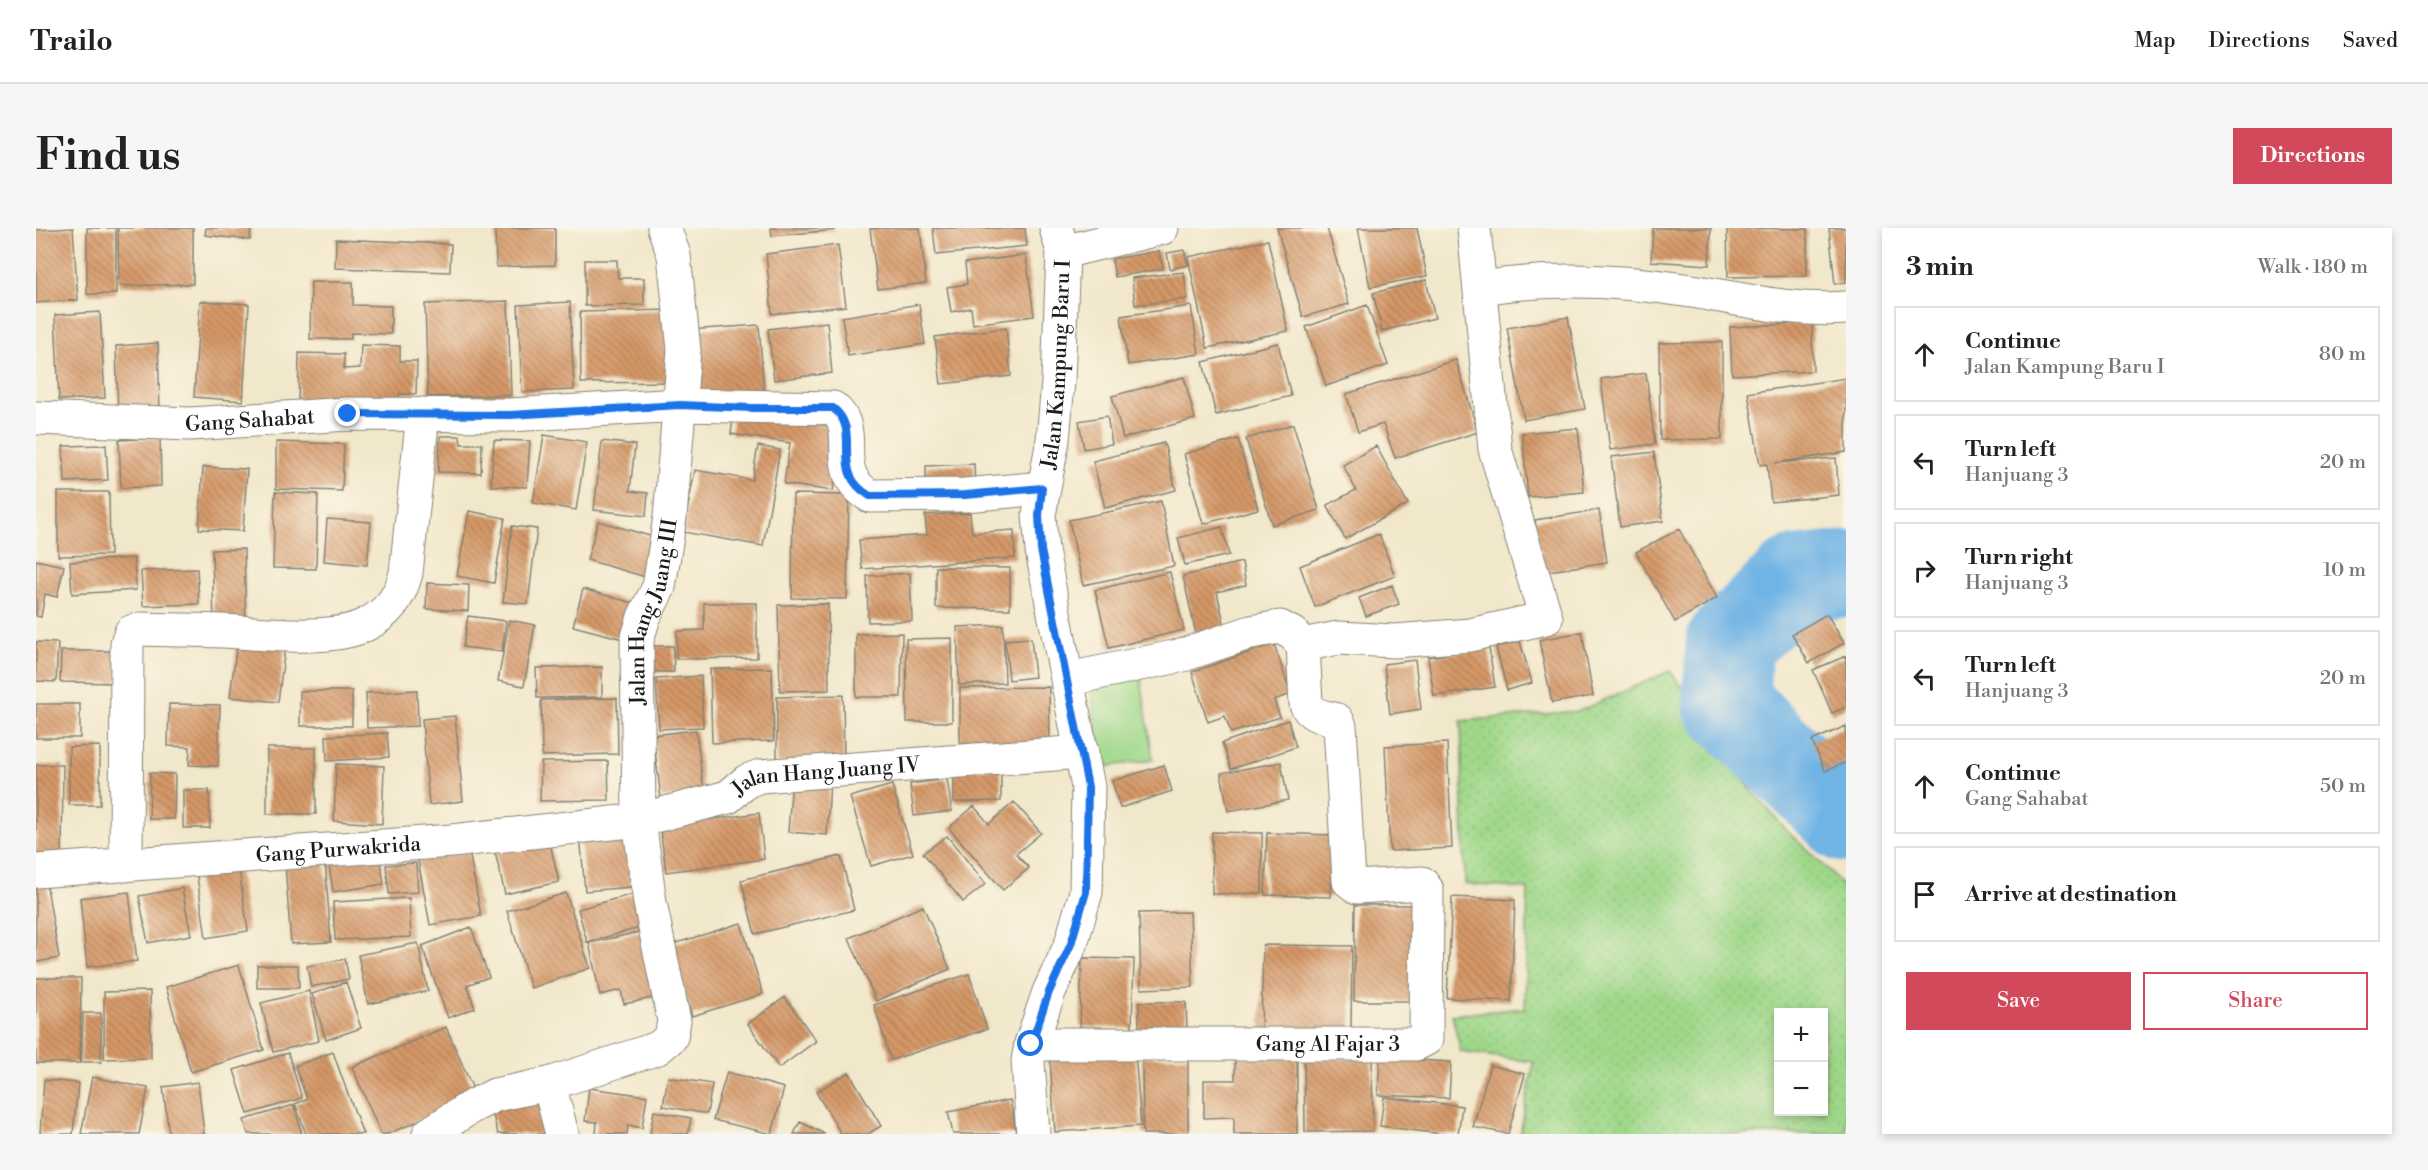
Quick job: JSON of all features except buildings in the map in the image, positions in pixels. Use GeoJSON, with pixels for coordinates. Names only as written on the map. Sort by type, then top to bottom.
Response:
{"type":"FeatureCollection","features":[{"type":"Feature","properties":{"kind":"street","name":"Jalan Hang Juang III"},"geometry":{"type":"LineString","coordinates":[[639,820],[638,640],[644,617],[659,587],[670,517],[684,350],[674,255],[664,228]]}},
{"type":"Feature","properties":{"kind":"street"},"geometry":{"type":"LineString","coordinates":[[1060,240],[1162,228]]}},
{"type":"Feature","properties":{"kind":"street"},"geometry":{"type":"LineString","coordinates":[[1069,679],[1183,655],[1251,632],[1280,627],[1293,634],[1303,645],[1338,638],[1395,641],[1470,635],[1546,618],[1495,449],[1474,228]]}},
{"type":"Feature","properties":{"kind":"street","name":"Jalan Kampung Baru I"},"geometry":{"type":"LineString","coordinates":[[1033,1134],[1028,1061],[1031,1044],[1049,992],[1071,944],[1086,892],[1088,787],[1069,679],[1041,550],[1039,515],[1042,488],[1053,440],[1058,382],[1060,240]]}},
{"type":"Feature","properties":{"kind":"street"},"geometry":{"type":"LineString","coordinates":[[1480,288],[1546,280],[1583,282],[1691,291],[1743,302],[1787,307],[1846,308]]}},
{"type":"Feature","properties":{"kind":"street","name":"Gang Sahabat"},"geometry":{"type":"LineString","coordinates":[[36,418],[190,424],[348,414],[510,415],[680,405],[833,408],[842,415],[846,428],[848,471],[857,489],[870,496],[965,495],[1042,488]]}},
{"type":"Feature","properties":{"kind":"street"},"geometry":{"type":"LineString","coordinates":[[126,865],[127,643],[131,632],[140,629],[299,635],[336,632],[363,626],[388,611],[402,590],[406,573],[423,414]]}},
{"type":"Feature","properties":{"kind":"street","name":"Gang Al Fajar 3"},"geometry":{"type":"LineString","coordinates":[[1031,1044],[1416,1044],[1425,1039],[1427,890],[1422,883],[1357,887],[1350,881],[1340,726],[1337,720],[1312,714],[1308,710],[1303,645]]}},
{"type":"Feature","properties":{"kind":"street","name":"Jalan Hang Juang IV"},"geometry":{"type":"LineString","coordinates":[[639,820],[728,797],[747,781],[760,776],[1082,752]]}},
{"type":"Feature","properties":{"kind":"street"},"geometry":{"type":"LineString","coordinates":[[429,1134],[471,1107],[495,1095],[549,1084],[658,1048],[671,1037],[674,1021],[650,903],[639,820]]}},
{"type":"Feature","properties":{"kind":"street","name":"Gang Purwakrida"},"geometry":{"type":"LineString","coordinates":[[36,871],[452,840],[639,820]]}},
{"type":"Feature","properties":{"kind":"street"},"geometry":{"type":"LineString","coordinates":[[549,1084],[562,1134]]}},
{"type":"Feature","properties":{"kind":"green space"},"geometry":{"type":"Polygon","coordinates":[[[1140,671],[1153,760],[1102,767],[1090,679],[1140,671]]]}},
{"type":"Feature","properties":{"kind":"green space"},"geometry":{"type":"Polygon","coordinates":[[[1670,671],[1685,691],[1695,717],[1754,793],[1787,831],[1832,873],[1846,891],[1846,1134],[1520,1134],[1534,1062],[1461,1052],[1452,1015],[1525,1008],[1528,889],[1465,884],[1461,721],[1579,711],[1670,671]]]}},
{"type":"Feature","properties":{"kind":"waterway"},"geometry":{"type":"LineString","coordinates":[[1846,574],[1796,579],[1729,643],[1726,703],[1846,819]]}},
{"type":"Feature","properties":{"kind":"route"},"geometry":{"type":"LineString","coordinates":[[348,414],[510,415],[680,405],[833,408],[842,415],[846,428],[848,471],[857,489],[870,496],[965,495],[1042,488],[1039,515],[1041,550],[1069,679],[1088,787],[1086,892],[1071,944],[1049,992],[1031,1044]]}}]}
